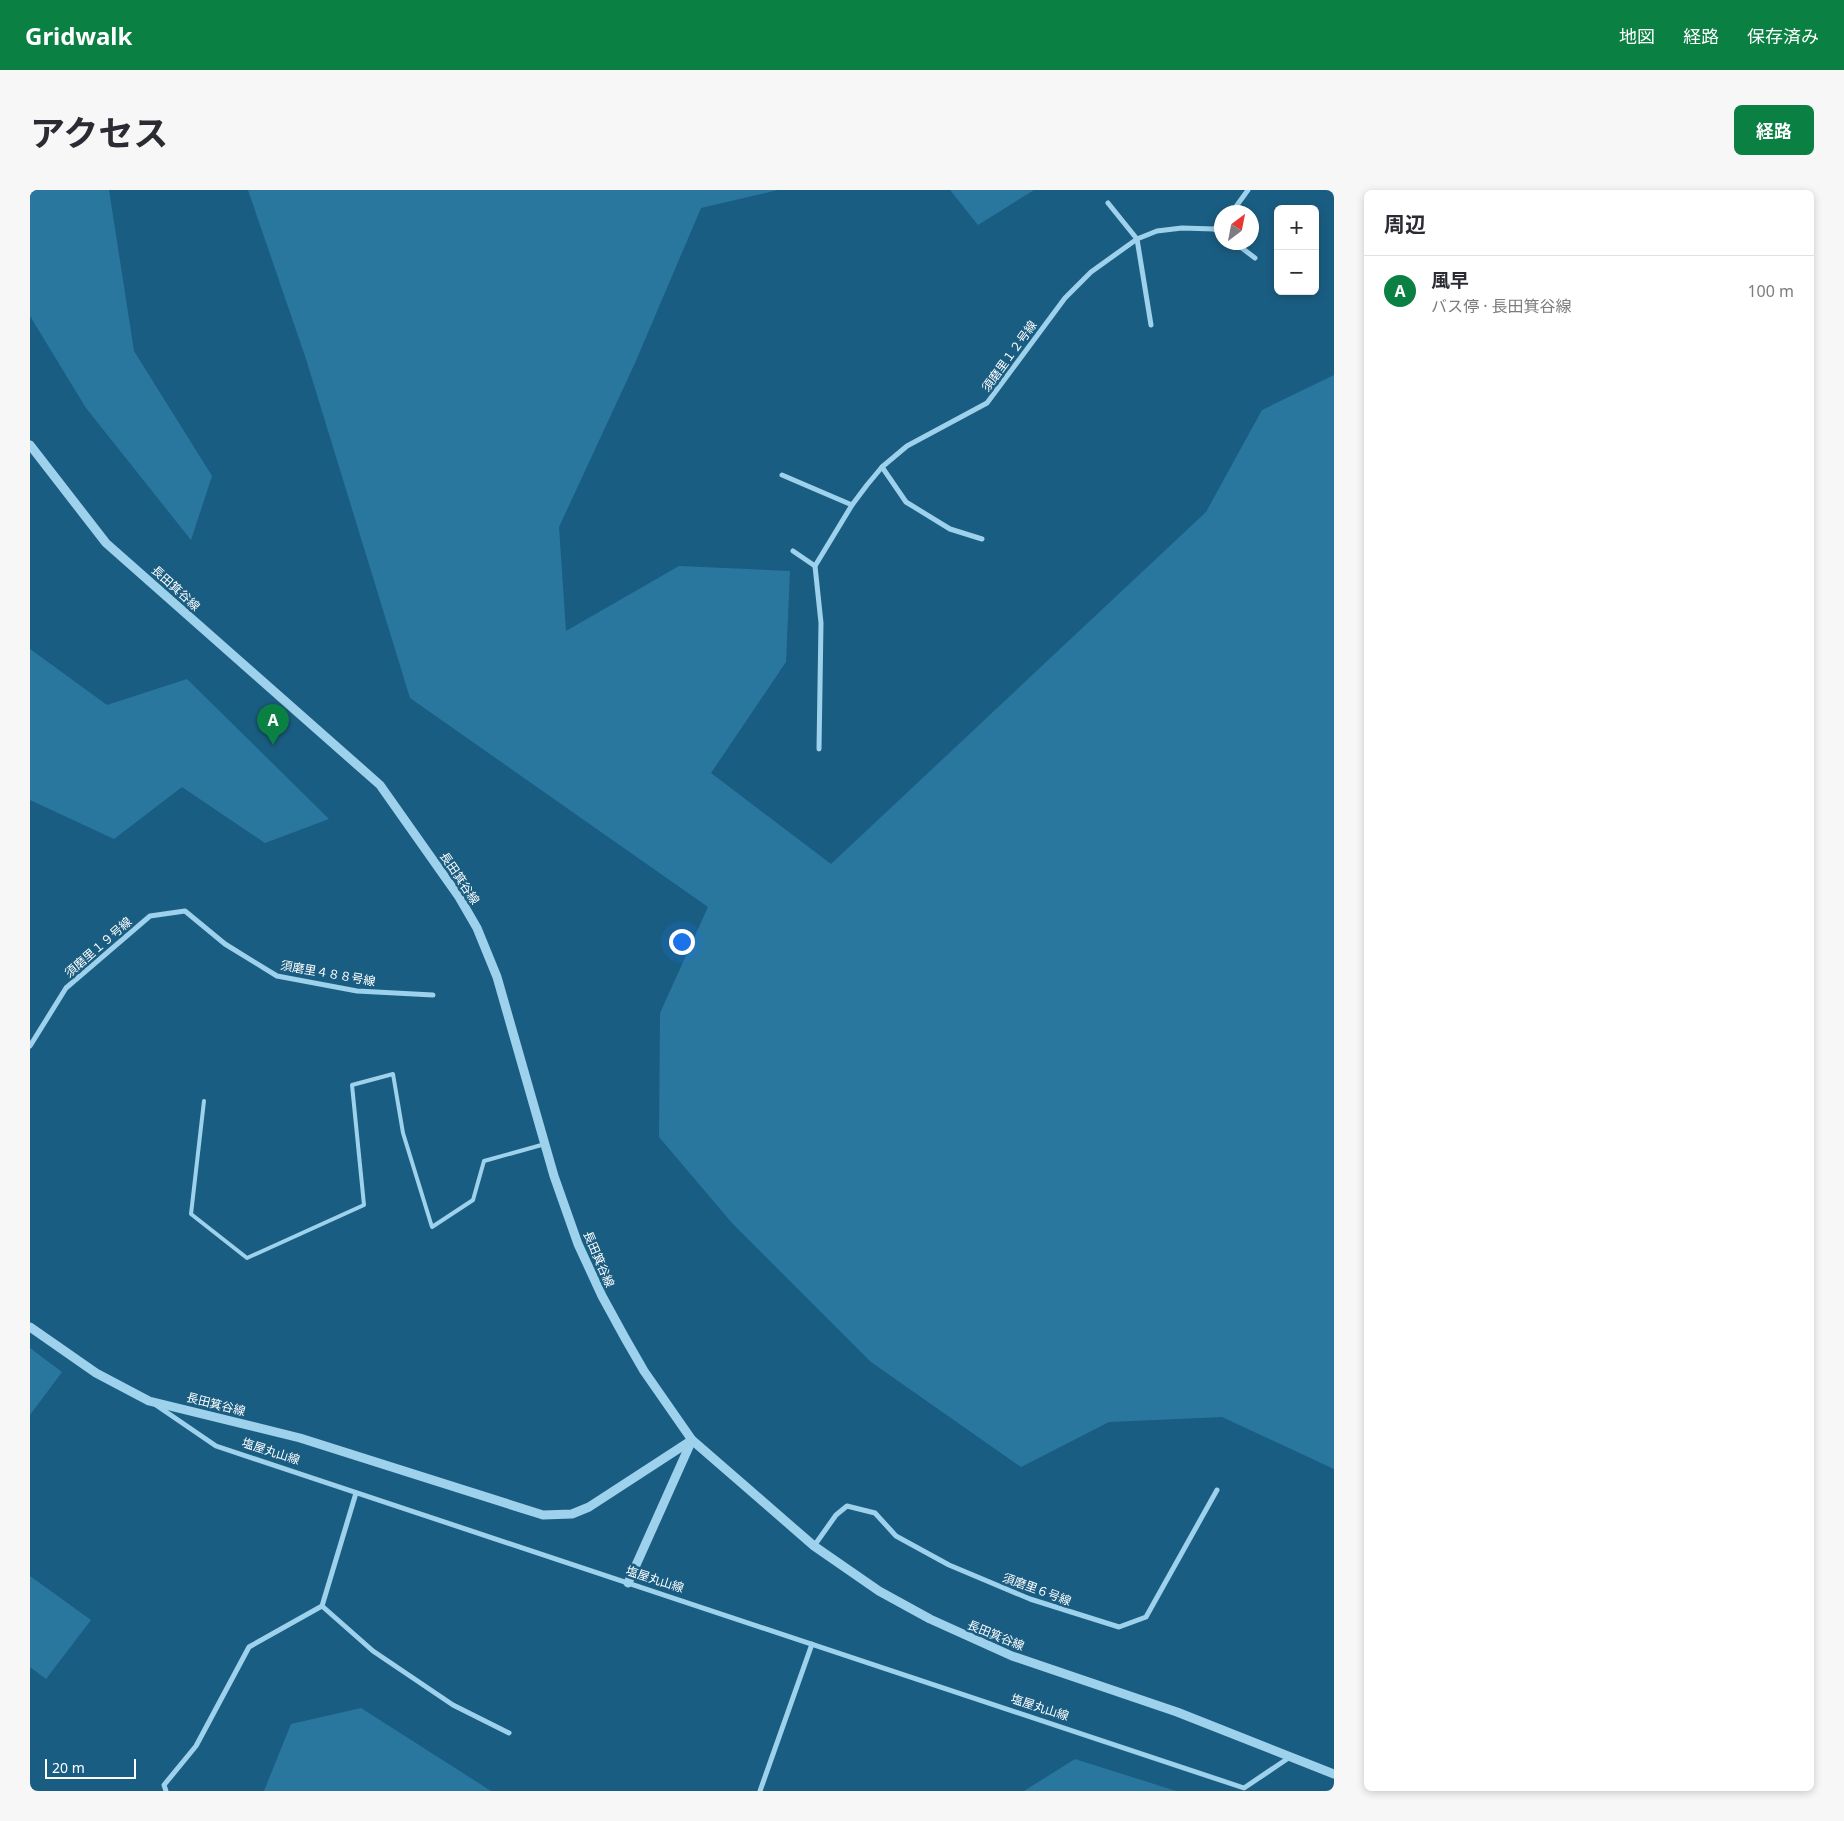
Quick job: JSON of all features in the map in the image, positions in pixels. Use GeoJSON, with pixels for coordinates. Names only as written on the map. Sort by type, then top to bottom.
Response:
{"type":"FeatureCollection","features":[{"type":"Feature","properties":{"kind":"street"},"geometry":{"type":"LineString","coordinates":[[1237,205],[1248,190]]}},
{"type":"Feature","properties":{"kind":"street"},"geometry":{"type":"LineString","coordinates":[[1108,202],[1136,239],[1152,325]]}},
{"type":"Feature","properties":{"kind":"street","name":"須磨里１２号線"},"geometry":{"type":"LineString","coordinates":[[816,566],[852,505],[882,467],[907,446],[987,403],[1065,298],[1091,272],[1136,239],[1157,231],[1182,228],[1214,229]]}},
{"type":"Feature","properties":{"kind":"street"},"geometry":{"type":"LineString","coordinates":[[1244,250],[1255,258]]}},
{"type":"Feature","properties":{"kind":"street","name":"長田箕谷線"},"geometry":{"type":"LineString","coordinates":[[30,445],[106,543],[380,785],[459,897],[478,928],[498,977],[554,1176],[578,1244],[602,1296],[644,1371],[692,1440],[814,1546],[880,1591],[970,1639],[1012,1656],[1177,1712],[1334,1774]]}},
{"type":"Feature","properties":{"kind":"street"},"geometry":{"type":"LineString","coordinates":[[882,467],[906,502],[950,529],[982,539]]}},
{"type":"Feature","properties":{"kind":"street"},"geometry":{"type":"LineString","coordinates":[[782,475],[852,505]]}},
{"type":"Feature","properties":{"kind":"street"},"geometry":{"type":"LineString","coordinates":[[793,551],[816,566],[821,623],[819,749]]}},
{"type":"Feature","properties":{"kind":"street","name":"須磨里４８８号線"},"geometry":{"type":"LineString","coordinates":[[150,916],[185,911],[225,944],[277,976],[358,991],[433,995]]}},
{"type":"Feature","properties":{"kind":"street","name":"須磨里１９号線"},"geometry":{"type":"LineString","coordinates":[[30,1046],[66,988],[150,916]]}},
{"type":"Feature","properties":{"kind":"street","name":"塩屋丸山線"},"geometry":{"type":"LineString","coordinates":[[30,1327],[96,1373],[149,1401],[216,1446],[1244,1788],[1290,1756]]}},
{"type":"Feature","properties":{"kind":"street","name":"長田箕谷線"},"geometry":{"type":"LineString","coordinates":[[149,1401],[300,1438],[543,1515],[572,1514],[589,1507],[692,1440]]}},
{"type":"Feature","properties":{"kind":"street"},"geometry":{"type":"LineString","coordinates":[[628,1583],[692,1440]]}},
{"type":"Feature","properties":{"kind":"street","name":"須磨里６号線"},"geometry":{"type":"LineString","coordinates":[[814,1546],[836,1515],[847,1506],[875,1513],[896,1536],[949,1565],[1030,1599],[1120,1627],[1146,1617],[1217,1490]]}},
{"type":"Feature","properties":{"kind":"street"},"geometry":{"type":"LineString","coordinates":[[166,1791],[164,1785],[196,1746],[249,1647],[322,1606],[356,1493]]}},
{"type":"Feature","properties":{"kind":"street"},"geometry":{"type":"LineString","coordinates":[[322,1606],[373,1651],[453,1705],[509,1733]]}},
{"type":"Feature","properties":{"kind":"street"},"geometry":{"type":"LineString","coordinates":[[760,1791],[812,1644]]}},
{"type":"Feature","properties":{"kind":"lane"},"geometry":{"type":"LineString","coordinates":[[204,1101],[191,1214],[247,1258],[364,1205],[352,1085],[393,1074],[404,1133],[432,1227],[473,1200],[484,1161],[545,1144]]}},
{"type":"Feature","properties":{"kind":"shaded area"},"geometry":{"type":"Polygon","coordinates":[[[30,190],[109,190],[134,351],[212,476],[191,540],[86,408],[30,316],[30,190]]]}},
{"type":"Feature","properties":{"kind":"shaded area"},"geometry":{"type":"Polygon","coordinates":[[[248,190],[778,190],[701,208],[635,363],[559,527],[566,631],[679,566],[790,571],[786,662],[711,773],[831,864],[1206,512],[1262,410],[1334,375],[1334,1469],[1222,1417],[1109,1422],[1021,1467],[871,1362],[732,1223],[659,1137],[660,1013],[708,907],[410,698],[306,359],[248,190]]]}},
{"type":"Feature","properties":{"kind":"shaded area"},"geometry":{"type":"Polygon","coordinates":[[[950,190],[1034,190],[978,225],[950,190]]]}},
{"type":"Feature","properties":{"kind":"shaded area"},"geometry":{"type":"Polygon","coordinates":[[[30,649],[107,705],[187,679],[329,819],[265,843],[182,787],[114,839],[30,800],[30,649]]]}},
{"type":"Feature","properties":{"kind":"shaded area"},"geometry":{"type":"Polygon","coordinates":[[[30,1348],[62,1372],[30,1415],[30,1348]]]}},
{"type":"Feature","properties":{"kind":"shaded area"},"geometry":{"type":"Polygon","coordinates":[[[30,1576],[91,1620],[46,1679],[30,1667],[30,1576]]]}},
{"type":"Feature","properties":{"kind":"shaded area"},"geometry":{"type":"Polygon","coordinates":[[[361,1708],[491,1791],[264,1791],[291,1724],[361,1708]]]}},
{"type":"Feature","properties":{"kind":"shaded area"},"geometry":{"type":"Polygon","coordinates":[[[1075,1759],[1176,1791],[1024,1791],[1075,1759]]]}},
{"type":"Feature","properties":{"kind":"place","name":"風早"},"geometry":{"type":"Point","coordinates":[273,745]}}]}
